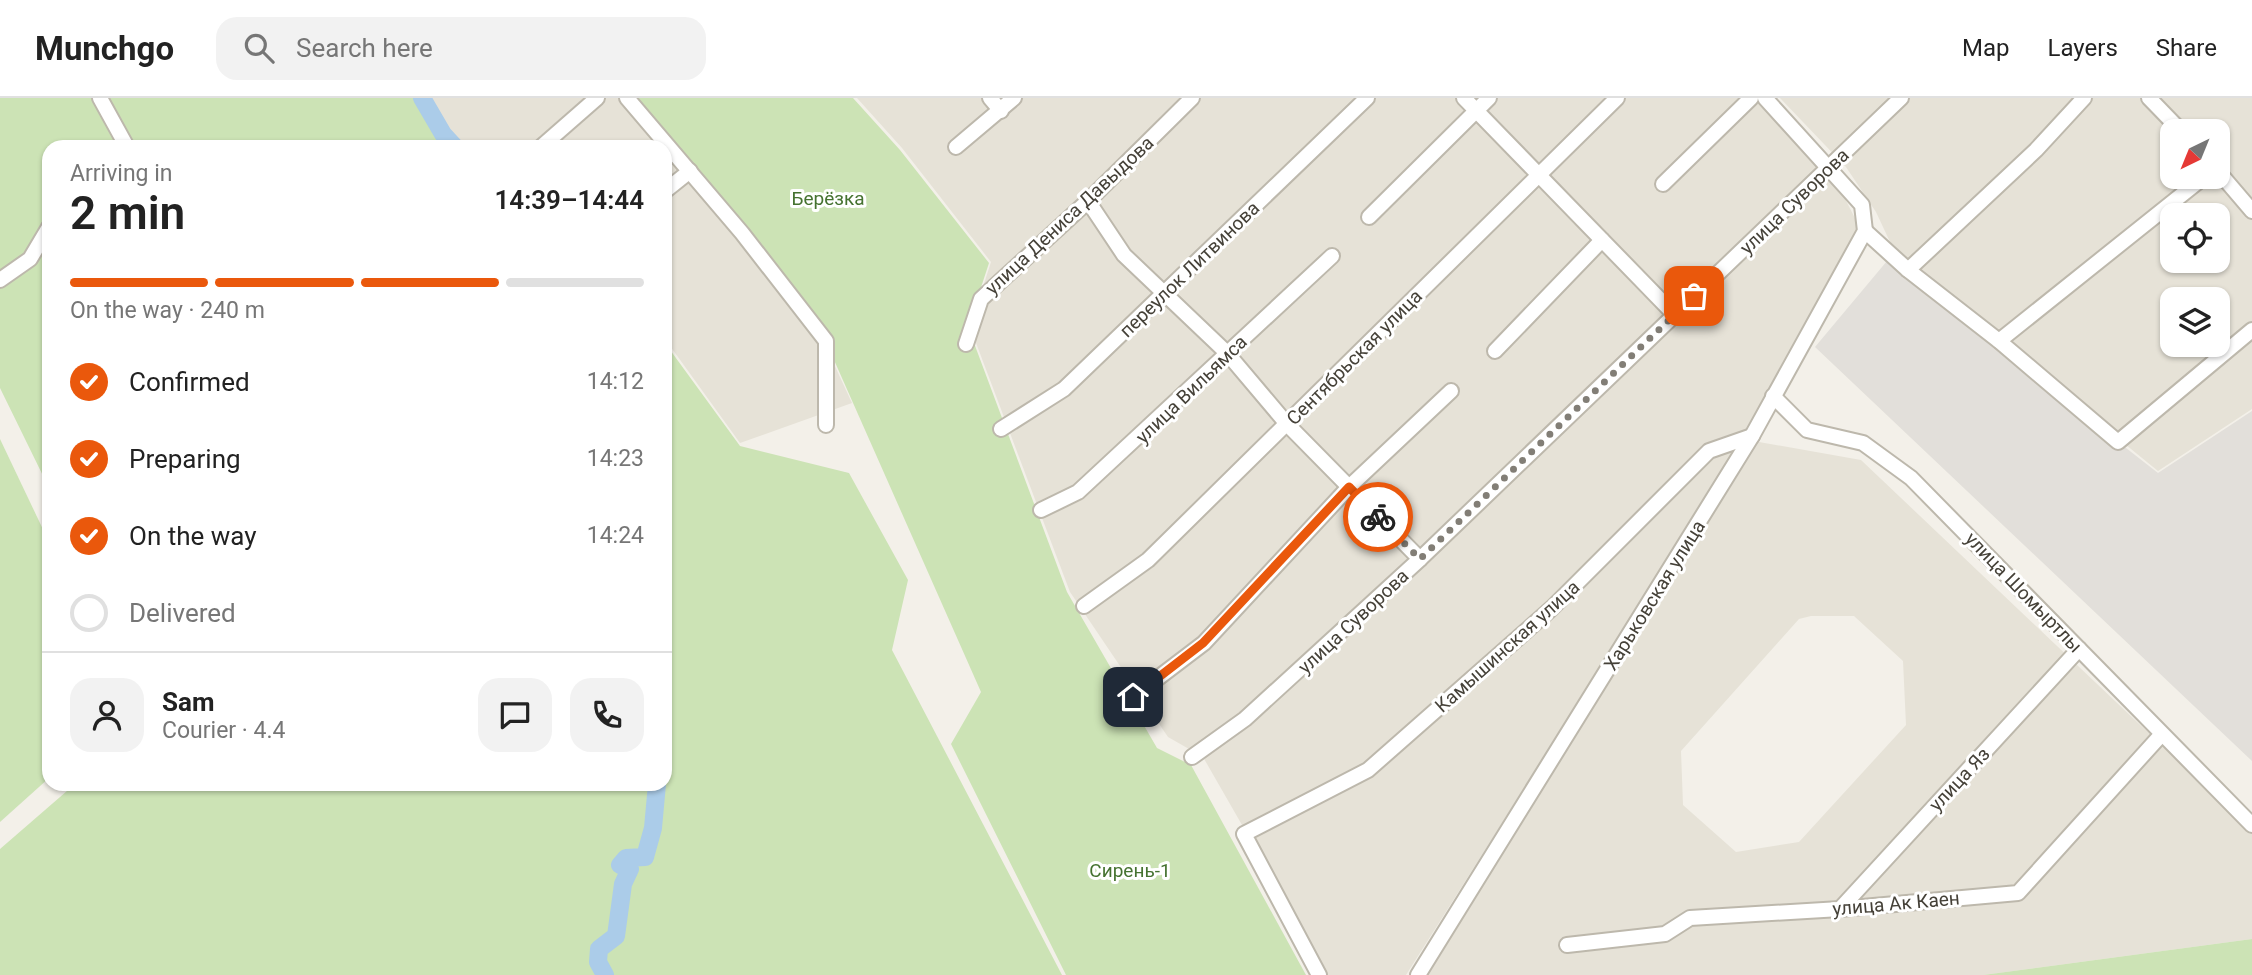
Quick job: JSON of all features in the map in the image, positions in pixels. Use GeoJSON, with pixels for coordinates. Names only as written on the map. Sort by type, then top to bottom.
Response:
{"type":"FeatureCollection","features":[{"type":"Feature","properties":{"kind":"street"},"geometry":{"type":"LineString","coordinates":[[100,98],[123,140]]}},
{"type":"Feature","properties":{"kind":"street"},"geometry":{"type":"LineString","coordinates":[[549,140],[597,98]]}},
{"type":"Feature","properties":{"kind":"street"},"geometry":{"type":"LineString","coordinates":[[626,98],[663,140]]}},
{"type":"Feature","properties":{"kind":"street"},"geometry":{"type":"LineString","coordinates":[[990,98],[1001,111]]}},
{"type":"Feature","properties":{"kind":"street"},"geometry":{"type":"LineString","coordinates":[[956,147],[1014,98]]}},
{"type":"Feature","properties":{"kind":"street","name":"улица Дениса Давыдова"},"geometry":{"type":"LineString","coordinates":[[966,344],[981,299],[1088,201],[1192,98]]}},
{"type":"Feature","properties":{"kind":"street","name":"переулок Литвинова"},"geometry":{"type":"LineString","coordinates":[[1001,429],[1064,389],[1367,98]]}},
{"type":"Feature","properties":{"kind":"street"},"geometry":{"type":"LineString","coordinates":[[1464,98],[1675,315]]}},
{"type":"Feature","properties":{"kind":"street"},"geometry":{"type":"LineString","coordinates":[[1369,217],[1489,98]]}},
{"type":"Feature","properties":{"kind":"street","name":"Сентябрьская улица"},"geometry":{"type":"LineString","coordinates":[[1084,606],[1148,561],[1617,98]]}},
{"type":"Feature","properties":{"kind":"street"},"geometry":{"type":"LineString","coordinates":[[1663,184],[1751,98]]}},
{"type":"Feature","properties":{"kind":"street"},"geometry":{"type":"LineString","coordinates":[[1765,98],[1862,205],[1865,231],[1908,270],[1999,341],[2118,442],[2252,330]]}},
{"type":"Feature","properties":{"kind":"street","name":"улица Суворова"},"geometry":{"type":"LineString","coordinates":[[1192,757],[1245,719],[1420,559],[1901,98]]}},
{"type":"Feature","properties":{"kind":"street"},"geometry":{"type":"LineString","coordinates":[[1908,270],[2036,150],[2084,98]]}},
{"type":"Feature","properties":{"kind":"street"},"geometry":{"type":"LineString","coordinates":[[2149,98],[2169,119]]}},
{"type":"Feature","properties":{"kind":"street"},"geometry":{"type":"LineString","coordinates":[[672,150],[742,233],[826,341],[826,425]]}},
{"type":"Feature","properties":{"kind":"street"},"geometry":{"type":"LineString","coordinates":[[672,185],[690,171]]}},
{"type":"Feature","properties":{"kind":"street"},"geometry":{"type":"LineString","coordinates":[[2230,185],[2252,211]]}},
{"type":"Feature","properties":{"kind":"street"},"geometry":{"type":"LineString","coordinates":[[1999,341],[2189,189]]}},
{"type":"Feature","properties":{"kind":"street"},"geometry":{"type":"LineString","coordinates":[[1088,201],[1124,255],[1166,292],[1227,353],[1287,424],[1420,559]]}},
{"type":"Feature","properties":{"kind":"street","name":"Харьковская улица"},"geometry":{"type":"LineString","coordinates":[[1418,975],[1752,436],[1865,231]]}},
{"type":"Feature","properties":{"kind":"street"},"geometry":{"type":"LineString","coordinates":[[0,280],[17,271],[30,259],[42,239]]}},
{"type":"Feature","properties":{"kind":"street"},"geometry":{"type":"LineString","coordinates":[[1495,351],[1602,240]]}},
{"type":"Feature","properties":{"kind":"street","name":"улица Вильямса"},"geometry":{"type":"LineString","coordinates":[[1041,510],[1078,492],[1154,425],[1332,256]]}},
{"type":"Feature","properties":{"kind":"street"},"geometry":{"type":"LineString","coordinates":[[1133,697],[1203,643],[1349,487],[1451,391]]}},
{"type":"Feature","properties":{"kind":"street","name":"улица Шомыртлы"},"geometry":{"type":"LineString","coordinates":[[1773,396],[1807,430],[1863,443],[1911,478],[2252,825]]}},
{"type":"Feature","properties":{"kind":"street","name":"Камышинская улица"},"geometry":{"type":"LineString","coordinates":[[1319,975],[1244,834],[1368,770],[1552,608],[1709,451],[1752,436]]}},
{"type":"Feature","properties":{"kind":"street","name":"улица Яз"},"geometry":{"type":"LineString","coordinates":[[1840,909],[2079,649]]}},
{"type":"Feature","properties":{"kind":"street","name":"улица Ак Каен"},"geometry":{"type":"LineString","coordinates":[[1567,945],[1665,934],[1690,918],[1840,909],[2018,893],[2161,735]]}},
{"type":"Feature","properties":{"kind":"shaded area"},"geometry":{"type":"Polygon","coordinates":[[[430,98],[623,98],[660,140],[450,140],[430,98]]]}},
{"type":"Feature","properties":{"kind":"shaded area"},"geometry":{"type":"Polygon","coordinates":[[[857,98],[1756,98],[1837,183],[1861,230],[1810,335],[1406,975],[1328,975],[1203,757],[1168,737],[1070,592],[970,327],[991,262],[902,148],[857,98]]]}},
{"type":"Feature","properties":{"kind":"shaded area"},"geometry":{"type":"Polygon","coordinates":[[[1780,98],[2252,98],[2252,409],[2158,471],[1898,259],[1876,212],[1846,167],[1780,98]]]}},
{"type":"Feature","properties":{"kind":"shaded area"},"geometry":{"type":"Polygon","coordinates":[[[672,154],[809,310],[852,403],[740,443],[672,349],[672,154]]]}},
{"type":"Feature","properties":{"kind":"shaded area"},"geometry":{"type":"Polygon","coordinates":[[[1887,261],[2158,473],[2252,411],[2252,761],[1815,347],[1887,261]]]}},
{"type":"Feature","properties":{"kind":"shaded area"},"geometry":{"type":"Polygon","coordinates":[[[1759,442],[1861,460],[2252,831],[2252,939],[1983,975],[1422,975],[1759,442]],[[1811,616],[1799,619],[1681,751],[1683,805],[1736,852],[1799,842],[1906,725],[1903,661],[1854,616],[1811,616]]]}},
{"type":"Feature","properties":{"kind":"green space"},"geometry":{"type":"Polygon","coordinates":[[[0,98],[427,98],[448,140],[42,140],[42,474],[0,388],[0,98]]]}},
{"type":"Feature","properties":{"kind":"green space","name":"Сирень-1"},"geometry":{"type":"Polygon","coordinates":[[[627,98],[853,98],[900,150],[989,263],[968,327],[1067,592],[1157,748],[1191,765],[1306,975],[1066,975],[951,744],[981,692],[811,308],[672,149],[672,140],[664,140],[627,98]]]}},
{"type":"Feature","properties":{"kind":"green space"},"geometry":{"type":"Polygon","coordinates":[[[672,353],[740,446],[849,473],[908,580],[892,650],[1062,975],[0,975],[0,849],[67,791],[672,791],[672,353]]]}},
{"type":"Feature","properties":{"kind":"green space"},"geometry":{"type":"Polygon","coordinates":[[[0,439],[42,527],[42,784],[0,822],[0,439]]]}},
{"type":"Feature","properties":{"kind":"green space"},"geometry":{"type":"Polygon","coordinates":[[[2252,939],[2252,975],[1983,975],[2252,939]]]}},
{"type":"Feature","properties":{"kind":"waterway"},"geometry":{"type":"LineString","coordinates":[[422,98],[449,140]]}},
{"type":"Feature","properties":{"kind":"waterway"},"geometry":{"type":"LineString","coordinates":[[605,975],[598,962],[599,949],[616,936],[623,884],[630,869],[620,865],[626,858],[645,857],[653,828],[656,791]]}},
{"type":"Feature","properties":{"kind":"way so far"},"geometry":{"type":"LineString","coordinates":[[1378,517],[1420,559],[1694,296]]}},
{"type":"Feature","properties":{"kind":"route"},"geometry":{"type":"LineString","coordinates":[[1133,697],[1203,643],[1349,487],[1378,517]]}},
{"type":"Feature","properties":{"kind":"park label","name":"Берёзка"},"geometry":{"type":"Point","coordinates":[828,198]}}]}
